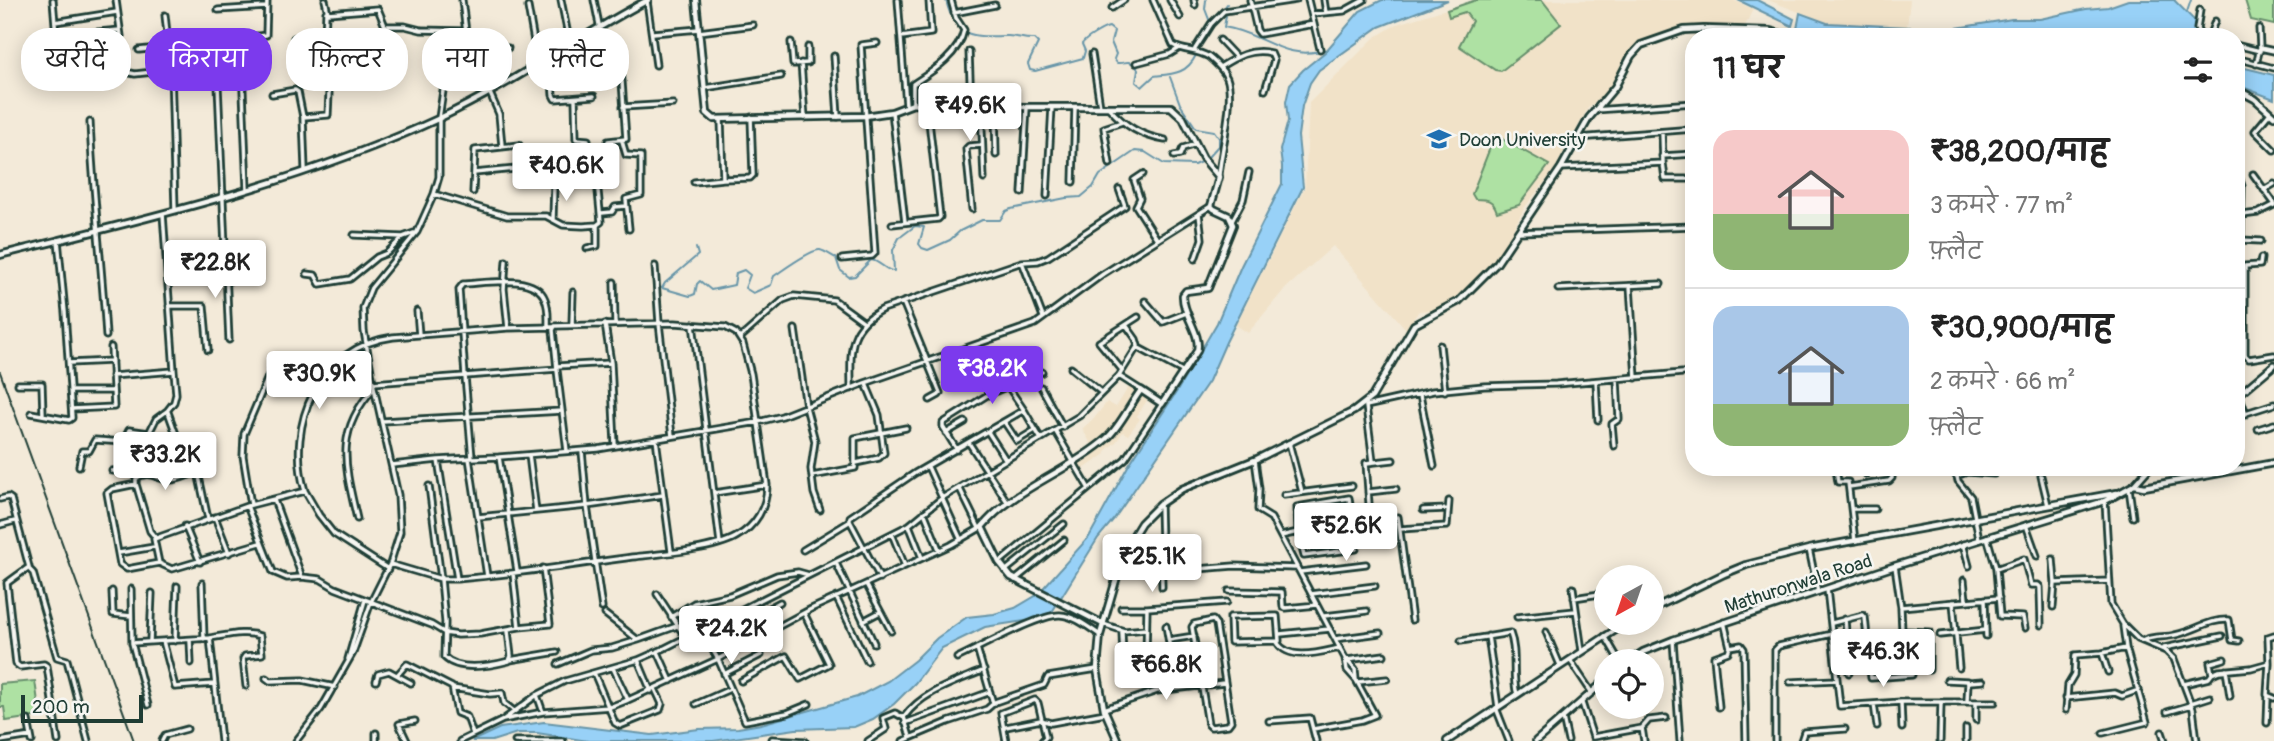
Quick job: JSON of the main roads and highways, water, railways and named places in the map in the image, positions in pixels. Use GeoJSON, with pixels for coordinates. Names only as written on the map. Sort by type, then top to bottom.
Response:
{"type":"FeatureCollection","features":[{"type":"Feature","properties":{"kind":"main road"},"geometry":{"type":"LineString","coordinates":[[0,255],[163,214],[304,173],[439,118],[600,29],[635,3],[648,0]]}},
{"type":"Feature","properties":{"kind":"main road"},"geometry":{"type":"LineString","coordinates":[[696,0],[707,113],[714,119],[865,116],[913,104],[971,107],[1171,107],[1183,118],[1203,158],[1219,175],[1211,206],[1229,216],[1232,222],[1232,233],[1224,245],[1209,287],[1184,293],[1183,303],[1199,345],[1162,404],[1141,390],[1111,435],[1074,463],[1008,504],[980,528],[1005,571],[1015,580],[1103,624]]}},
{"type":"Feature","properties":{"kind":"main road"},"geometry":{"type":"LineString","coordinates":[[1118,741],[1105,711],[1097,669],[1100,635],[1125,549],[1132,534],[1160,504],[1182,489],[1255,460],[1365,405],[1375,393],[1414,325],[1459,301],[1488,274],[1561,167],[1595,110],[1615,88],[1636,49],[1670,33],[1685,30]]}},
{"type":"Feature","properties":{"kind":"main road"},"geometry":{"type":"LineString","coordinates":[[2245,94],[2272,115]]}},
{"type":"Feature","properties":{"kind":"main road"},"geometry":{"type":"LineString","coordinates":[[2245,390],[2274,365]]}},
{"type":"Feature","properties":{"kind":"main road"},"geometry":{"type":"LineString","coordinates":[[2245,467],[2274,463]]}},
{"type":"Feature","properties":{"kind":"main road"},"geometry":{"type":"LineString","coordinates":[[2131,486],[2141,476]]}},
{"type":"Feature","properties":{"kind":"main road"},"geometry":{"type":"LineString","coordinates":[[2131,486],[2144,487],[2198,476]]}},
{"type":"Feature","properties":{"kind":"main road","name":"Mathuronwala Road"},"geometry":{"type":"LineString","coordinates":[[1650,649],[1895,566],[2105,501],[2131,486]]}},
{"type":"Feature","properties":{"kind":"main road"},"geometry":{"type":"LineString","coordinates":[[1664,602],[1746,565],[1855,541],[2123,492]]}},
{"type":"Feature","properties":{"kind":"main road"},"geometry":{"type":"LineString","coordinates":[[1447,741],[1606,635]]}},
{"type":"Feature","properties":{"kind":"main road"},"geometry":{"type":"LineString","coordinates":[[1536,741],[1594,691]]}},
{"type":"Feature","properties":{"kind":"water"},"geometry":{"type":"Polygon","coordinates":[[[1382,0],[1448,0],[1379,27],[1319,70],[1310,83],[1302,106],[1298,136],[1303,187],[1209,381],[1098,538],[1052,612],[1038,619],[985,627],[942,648],[915,683],[894,704],[873,719],[854,727],[796,729],[713,741],[588,741],[537,733],[517,733],[492,741],[472,741],[500,728],[544,722],[652,735],[761,724],[857,697],[888,681],[937,638],[967,617],[1015,608],[1037,595],[1089,537],[1128,466],[1217,323],[1241,266],[1282,184],[1280,150],[1288,121],[1286,102],[1290,84],[1325,52],[1360,11],[1382,0]]]}},
{"type":"Feature","properties":{"kind":"water"},"geometry":{"type":"Polygon","coordinates":[[[1738,0],[1757,0],[1794,19],[1792,26],[1738,0]]]}},
{"type":"Feature","properties":{"kind":"water"},"geometry":{"type":"Polygon","coordinates":[[[2128,0],[2174,0],[2197,23],[2196,28],[1956,28],[2012,19],[2040,19],[2108,7],[2128,0]]]}},
{"type":"Feature","properties":{"kind":"water"},"geometry":{"type":"Polygon","coordinates":[[[1800,13],[1827,23],[1930,28],[1797,28],[1800,13]]]}},
{"type":"Feature","properties":{"kind":"water"},"geometry":{"type":"Polygon","coordinates":[[[2245,68],[2274,75],[2274,99],[2245,88],[2245,68]]]}},
{"type":"Feature","properties":{"kind":"waterway"},"geometry":{"type":"LineString","coordinates":[[946,0],[955,22],[968,33],[1034,39],[1038,43],[1028,64],[1030,70],[1083,58],[1085,51],[1082,44],[1109,27],[1114,31],[1111,42],[1116,54],[1114,59],[1117,63],[1130,62],[1135,65],[1138,69],[1136,82],[1142,87],[1154,76],[1184,69],[1196,55]]}},
{"type":"Feature","properties":{"kind":"waterway"},"geometry":{"type":"LineString","coordinates":[[1206,0],[1205,9],[1210,22]]}},
{"type":"Feature","properties":{"kind":"waterway"},"geometry":{"type":"LineString","coordinates":[[2187,12],[2191,0]]}},
{"type":"Feature","properties":{"kind":"waterway"},"geometry":{"type":"LineString","coordinates":[[1222,11],[1227,4]]}},
{"type":"Feature","properties":{"kind":"waterway"},"geometry":{"type":"LineString","coordinates":[[1226,16],[1224,27],[1286,50],[1313,52],[1328,49]]}},
{"type":"Feature","properties":{"kind":"waterway"},"geometry":{"type":"LineString","coordinates":[[1170,77],[1180,104],[1196,128],[1214,131],[1219,138],[1219,145],[1208,157]]}},
{"type":"Feature","properties":{"kind":"waterway"},"geometry":{"type":"LineString","coordinates":[[696,248],[698,255],[662,288],[690,296],[695,294],[700,281],[711,290],[734,285],[736,273],[744,270],[750,275],[745,288],[753,293],[771,285],[774,276],[797,260],[820,250],[836,258],[840,270],[849,277],[855,276],[871,260],[894,271],[893,250],[899,238],[915,226],[924,227],[919,244],[928,250],[982,220],[1000,220],[1006,211],[1011,209],[1081,197],[1093,187],[1100,175],[1135,151],[1145,152],[1164,164],[1194,165],[1203,161]]}},
{"type":"Feature","properties":{"kind":"railway"},"geometry":{"type":"LineString","coordinates":[[0,372],[134,741]]}},
{"type":"Feature","properties":{"kind":"place","name":"Doon University"},"geometry":{"type":"Point","coordinates":[1439,139]}}]}
